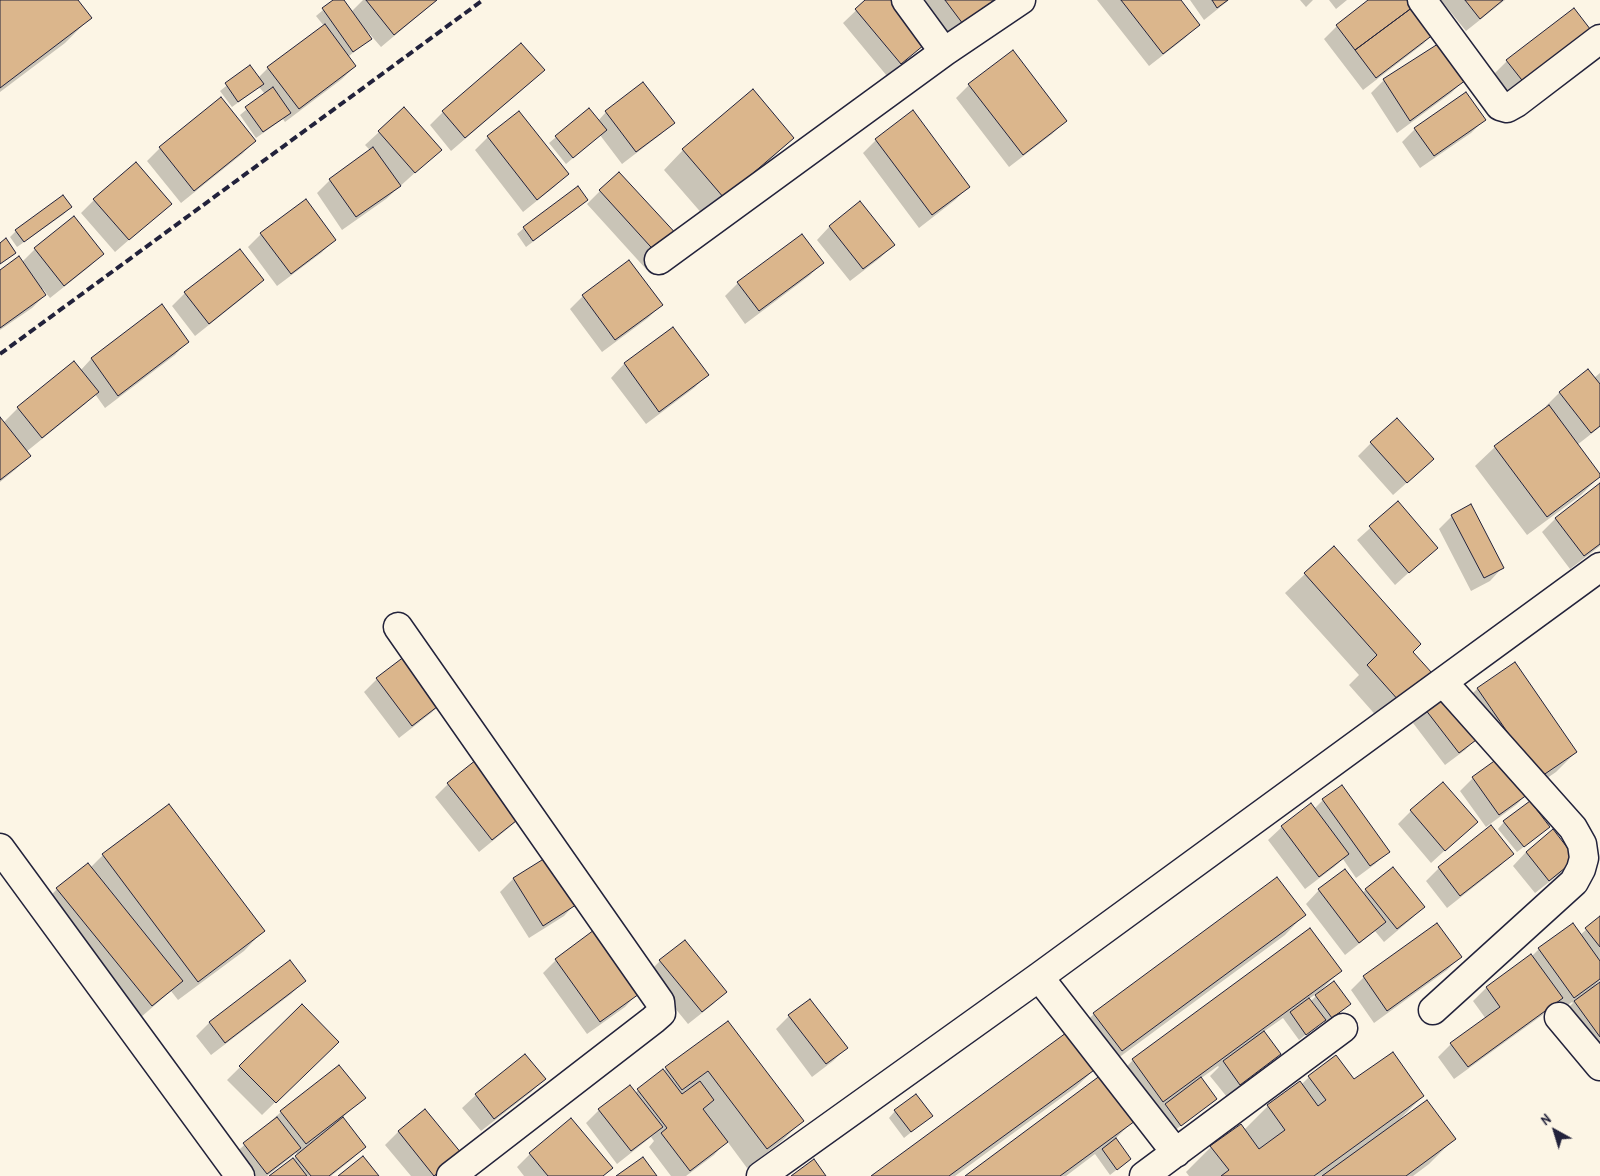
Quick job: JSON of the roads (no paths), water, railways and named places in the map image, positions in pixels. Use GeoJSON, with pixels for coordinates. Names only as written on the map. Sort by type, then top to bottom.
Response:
{"type":"FeatureCollection","features":[{"type":"Feature","properties":{"kind":"street"},"geometry":{"type":"LineString","coordinates":[[906,0],[944,52]]}},
{"type":"Feature","properties":{"kind":"street"},"geometry":{"type":"LineString","coordinates":[[659,260],[944,52],[1021,0]]}},
{"type":"Feature","properties":{"kind":"street"},"geometry":{"type":"LineString","coordinates":[[1422,0],[1500,106],[1508,108],[1600,38]]}},
{"type":"Feature","properties":{"kind":"street"},"geometry":{"type":"LineString","coordinates":[[761,1176],[1039,977],[1600,567]]}},
{"type":"Feature","properties":{"kind":"street"},"geometry":{"type":"LineString","coordinates":[[398,628],[660,1002],[661,1012],[451,1176]]}},
{"type":"Feature","properties":{"kind":"street"},"geometry":{"type":"LineString","coordinates":[[1433,1010],[1574,882],[1584,858],[1582,844],[1573,828],[1443,682]]}},
{"type":"Feature","properties":{"kind":"street"},"geometry":{"type":"LineString","coordinates":[[0,848],[240,1176]]}},
{"type":"Feature","properties":{"kind":"street"},"geometry":{"type":"LineString","coordinates":[[1039,977],[1176,1153]]}},
{"type":"Feature","properties":{"kind":"street"},"geometry":{"type":"LineString","coordinates":[[1559,1017],[1600,1066]]}},
{"type":"Feature","properties":{"kind":"street"},"geometry":{"type":"LineString","coordinates":[[1144,1176],[1342,1028]]}},
{"type":"Feature","properties":{"kind":"railway"},"geometry":{"type":"LineString","coordinates":[[0,354],[483,0]]}}]}
